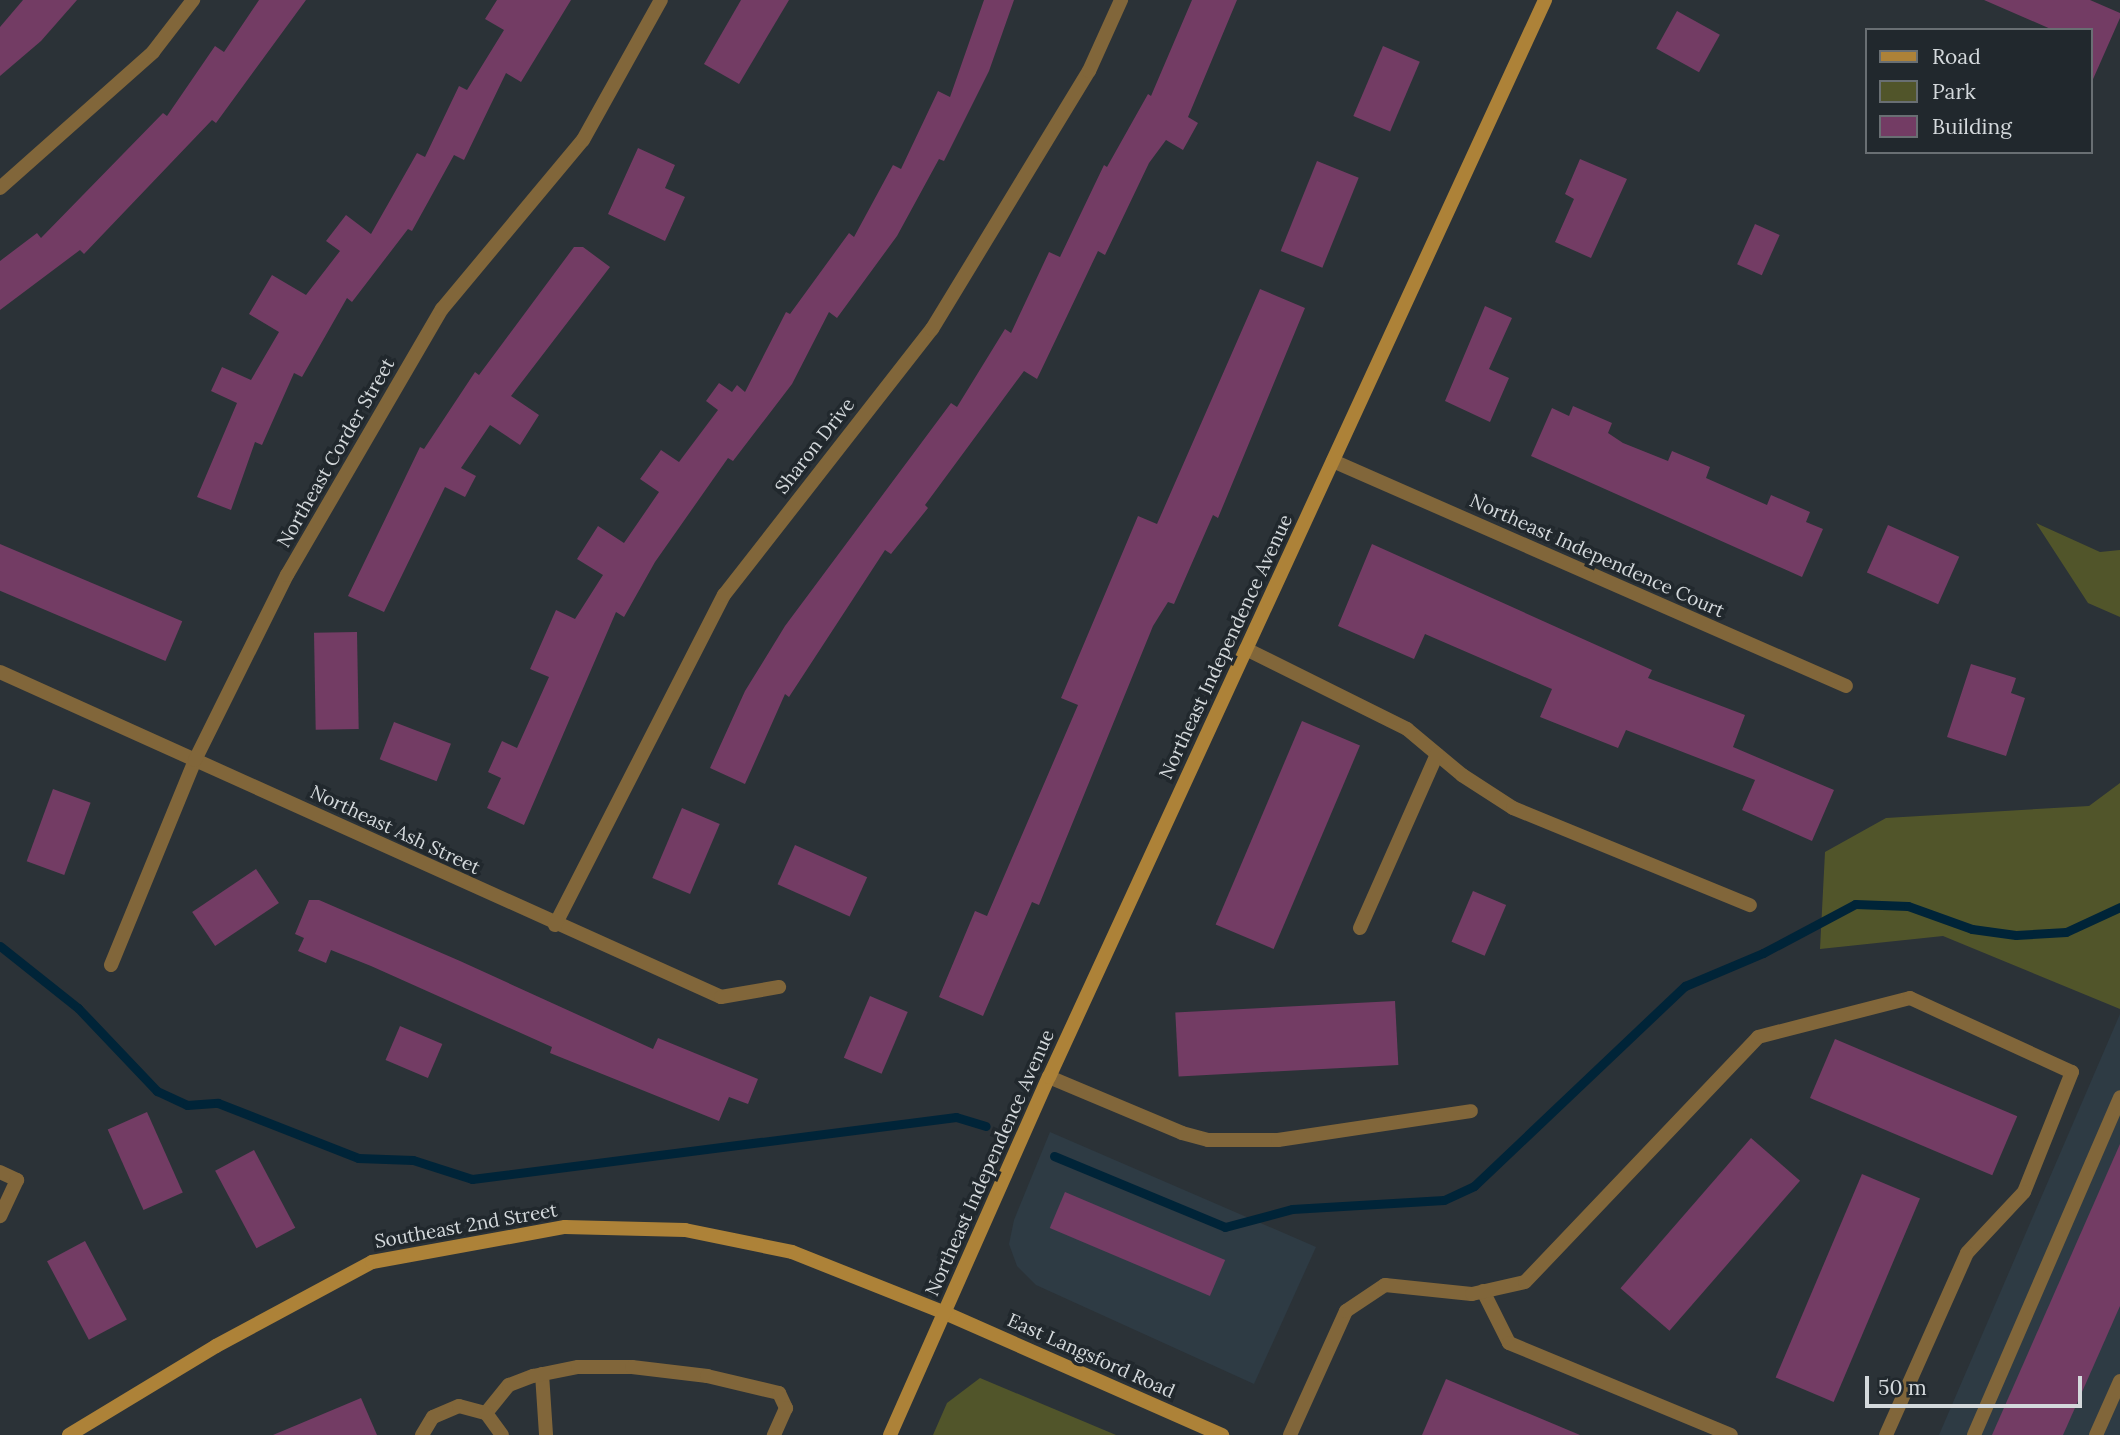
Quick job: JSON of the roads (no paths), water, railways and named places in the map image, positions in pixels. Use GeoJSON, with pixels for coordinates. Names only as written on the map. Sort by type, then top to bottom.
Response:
{"type":"FeatureCollection","features":[{"type":"Feature","properties":{"kind":"street"},"geometry":{"type":"LineString","coordinates":[[0,188],[153,52],[193,0]]}},
{"type":"Feature","properties":{"kind":"street","name":"Northeast Corder Street"},"geometry":{"type":"LineString","coordinates":[[111,965],[195,760],[287,575],[442,309],[583,140],[661,0]]}},
{"type":"Feature","properties":{"kind":"street","name":"Sharon Drive"},"geometry":{"type":"LineString","coordinates":[[555,925],[724,595],[932,328],[1088,71],[1121,0]]}},
{"type":"Feature","properties":{"kind":"street","name":"Northeast Independence Avenue"},"geometry":{"type":"LineString","coordinates":[[890,1435],[1049,1077],[1545,0]]}},
{"type":"Feature","properties":{"kind":"street","name":"Northeast Independence Court"},"geometry":{"type":"LineString","coordinates":[[1333,461],[1846,686]]}},
{"type":"Feature","properties":{"kind":"street"},"geometry":{"type":"LineString","coordinates":[[1246,649],[1407,729],[1437,754],[1513,808],[1750,905]]}},
{"type":"Feature","properties":{"kind":"street","name":"Northeast Ash Street"},"geometry":{"type":"LineString","coordinates":[[0,672],[555,925],[721,997],[779,987]]}},
{"type":"Feature","properties":{"kind":"street"},"geometry":{"type":"LineString","coordinates":[[1360,929],[1437,754]]}},
{"type":"Feature","properties":{"kind":"street"},"geometry":{"type":"LineString","coordinates":[[1290,1435],[1346,1311],[1385,1284],[1472,1294],[1525,1282],[1758,1037],[1910,998],[2072,1072],[2024,1192],[1967,1252],[1886,1435]]}},
{"type":"Feature","properties":{"kind":"street"},"geometry":{"type":"LineString","coordinates":[[1049,1077],[1182,1133],[1208,1139],[1278,1140],[1471,1111]]}},
{"type":"Feature","properties":{"kind":"street"},"geometry":{"type":"LineString","coordinates":[[1974,1435],[2120,1097]]}},
{"type":"Feature","properties":{"kind":"street"},"geometry":{"type":"LineString","coordinates":[[0,1172],[17,1180],[0,1216]]}},
{"type":"Feature","properties":{"kind":"street","name":"Southeast 2nd Street"},"geometry":{"type":"LineString","coordinates":[[69,1435],[216,1346],[372,1262],[565,1227],[685,1230],[792,1252],[945,1313]]}},
{"type":"Feature","properties":{"kind":"street"},"geometry":{"type":"LineString","coordinates":[[1483,1291],[1509,1343],[1731,1435]]}},
{"type":"Feature","properties":{"kind":"street","name":"East Langsford Road"},"geometry":{"type":"LineString","coordinates":[[945,1313],[1222,1435]]}},
{"type":"Feature","properties":{"kind":"street"},"geometry":{"type":"LineString","coordinates":[[486,1413],[509,1385],[542,1374],[578,1367],[632,1367],[708,1376],[779,1393],[786,1408],[774,1435]]}},
{"type":"Feature","properties":{"kind":"street"},"geometry":{"type":"LineString","coordinates":[[542,1374],[546,1435]]}},
{"type":"Feature","properties":{"kind":"street"},"geometry":{"type":"LineString","coordinates":[[2096,1435],[2120,1381]]}},
{"type":"Feature","properties":{"kind":"street"},"geometry":{"type":"LineString","coordinates":[[422,1435],[433,1417],[449,1408],[468,1407],[486,1413],[502,1435]]}},
{"type":"Feature","properties":{"kind":"waterway"},"geometry":{"type":"LineString","coordinates":[[1054,1156],[1225,1227],[1292,1209],[1444,1200],[1474,1186],[1685,986],[1763,953],[1855,904],[1908,906],[1972,929],[2016,935],[2066,932],[2120,907]]}},
{"type":"Feature","properties":{"kind":"waterway"},"geometry":{"type":"LineString","coordinates":[[0,946],[78,1008],[157,1091],[187,1105],[218,1103],[358,1158],[413,1160],[472,1179],[956,1117],[986,1126]]}}]}
